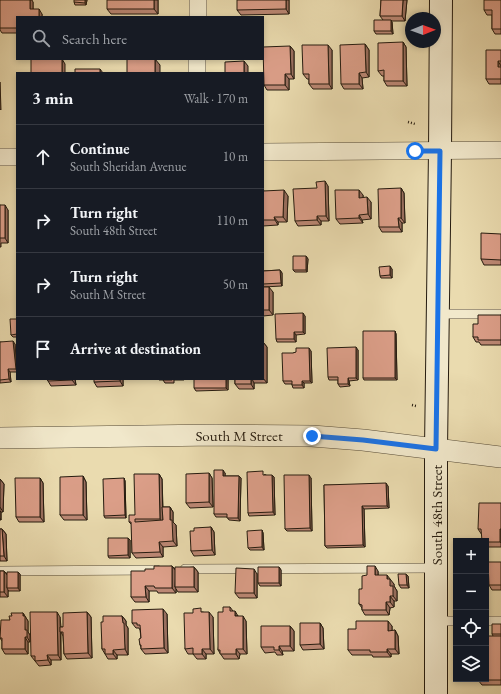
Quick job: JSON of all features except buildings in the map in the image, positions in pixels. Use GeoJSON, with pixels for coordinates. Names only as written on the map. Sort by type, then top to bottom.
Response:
{"type":"FeatureCollection","features":[{"type":"Feature","properties":{"kind":"main road","name":"South 48th Street"},"geometry":{"type":"LineString","coordinates":[[436,694],[446,621],[436,568],[441,0]]}},
{"type":"Feature","properties":{"kind":"street"},"geometry":{"type":"LineString","coordinates":[[198,0],[198,16]]}},
{"type":"Feature","properties":{"kind":"street"},"geometry":{"type":"LineString","coordinates":[[197,60],[197,72]]}},
{"type":"Feature","properties":{"kind":"street"},"geometry":{"type":"LineString","coordinates":[[264,152],[501,150]]}},
{"type":"Feature","properties":{"kind":"street"},"geometry":{"type":"LineString","coordinates":[[0,157],[16,157]]}},
{"type":"Feature","properties":{"kind":"street","name":"South M Street"},"geometry":{"type":"LineString","coordinates":[[0,438],[176,435],[312,436],[363,440],[501,457]]}},
{"type":"Feature","properties":{"kind":"lane"},"geometry":{"type":"LineString","coordinates":[[438,314],[501,314]]}},
{"type":"Feature","properties":{"kind":"lane"},"geometry":{"type":"LineString","coordinates":[[0,571],[436,568]]}},
{"type":"Feature","properties":{"kind":"lane"},"geometry":{"type":"LineString","coordinates":[[489,621],[501,621]]}},
{"type":"Feature","properties":{"kind":"path"},"geometry":{"type":"LineString","coordinates":[[408,122],[415,124]]}},
{"type":"Feature","properties":{"kind":"path"},"geometry":{"type":"LineString","coordinates":[[412,405],[416,406]]}},
{"type":"Feature","properties":{"kind":"route"},"geometry":{"type":"LineString","coordinates":[[312,436],[363,440],[436,449],[440,151],[415,151]]}}]}
